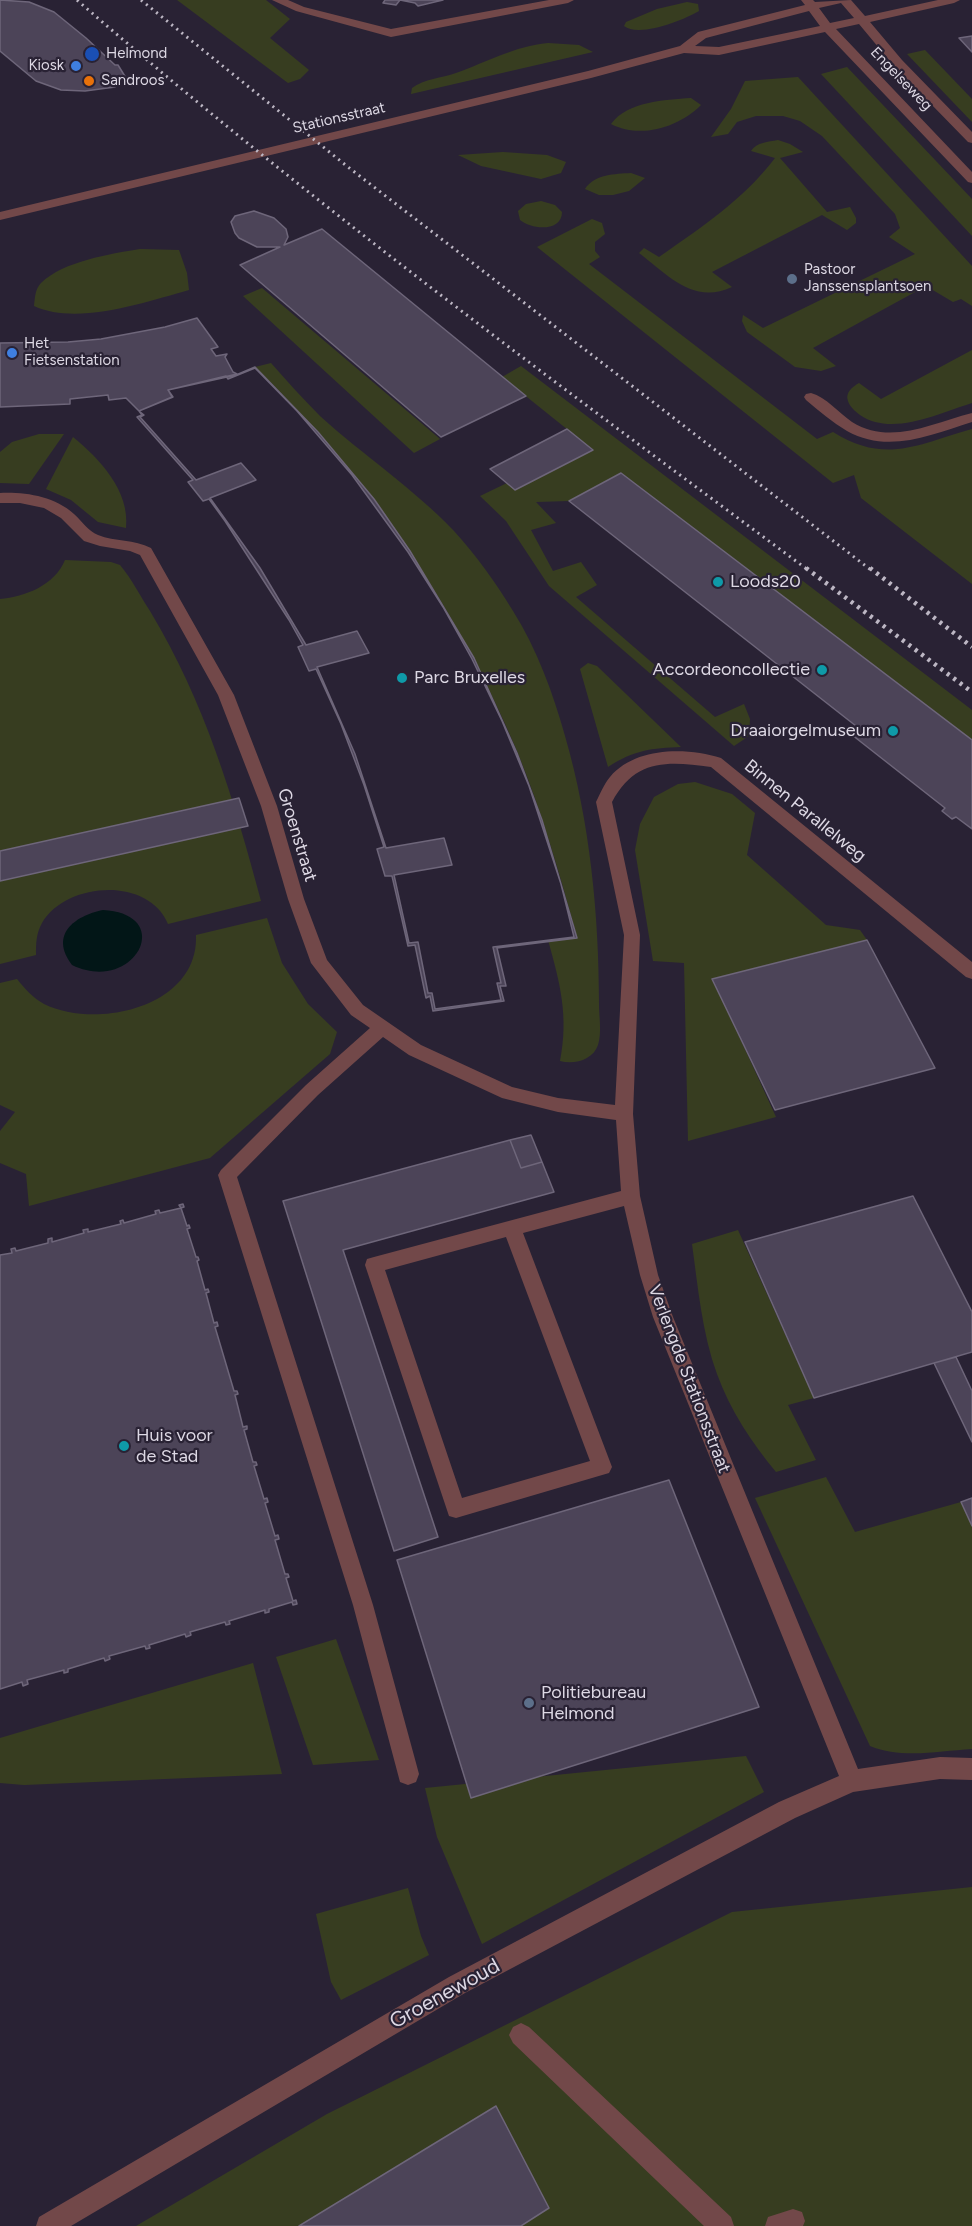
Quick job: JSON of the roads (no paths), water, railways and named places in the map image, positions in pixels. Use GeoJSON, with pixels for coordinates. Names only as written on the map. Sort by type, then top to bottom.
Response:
{"type":"FeatureCollection","features":[{"type":"Feature","properties":{"kind":"street"},"geometry":{"type":"LineString","coordinates":[[278,0],[300,9],[391,33],[568,0]]}},
{"type":"Feature","properties":{"kind":"street","name":"Stationsstraat"},"geometry":{"type":"LineString","coordinates":[[684,50],[702,35],[810,3],[840,0]]}},
{"type":"Feature","properties":{"kind":"street","name":"Engelseweg"},"geometry":{"type":"LineString","coordinates":[[844,0],[898,63],[972,139]]}},
{"type":"Feature","properties":{"kind":"street","name":"Stationsstraat"},"geometry":{"type":"LineString","coordinates":[[0,216],[684,50],[719,51],[954,0]]}},
{"type":"Feature","properties":{"kind":"street","name":"Engelseweg"},"geometry":{"type":"LineString","coordinates":[[810,3],[828,27],[972,179]]}},
{"type":"Feature","properties":{"kind":"street"},"geometry":{"type":"LineString","coordinates":[[811,397],[851,427],[867,435],[882,437],[908,435],[972,417]]}},
{"type":"Feature","properties":{"kind":"street","name":"Groenstraat"},"geometry":{"type":"LineString","coordinates":[[0,498],[24,498],[50,504],[89,537],[99,541],[129,544],[146,552],[226,695],[269,806],[296,899],[320,963],[357,1010],[415,1050],[508,1093],[558,1105],[624,1114]]}},
{"type":"Feature","properties":{"kind":"street","name":"Binnen Parallelweg"},"geometry":{"type":"LineString","coordinates":[[604,801],[616,781],[632,767],[647,761],[684,757],[715,762],[972,972]]}},
{"type":"Feature","properties":{"kind":"street","name":"Verlengde Stationsstraat"},"geometry":{"type":"LineString","coordinates":[[604,801],[632,935],[624,1114],[631,1196],[649,1275],[663,1317],[852,1781]]}},
{"type":"Feature","properties":{"kind":"street"},"geometry":{"type":"LineString","coordinates":[[381,1028],[312,1090],[227,1175],[363,1605],[408,1774]]}},
{"type":"Feature","properties":{"kind":"street"},"geometry":{"type":"LineString","coordinates":[[512,1228],[602,1467],[456,1509],[374,1265],[631,1196]]}},
{"type":"Feature","properties":{"kind":"street"},"geometry":{"type":"LineString","coordinates":[[852,1781],[940,1768],[972,1768]]}},
{"type":"Feature","properties":{"kind":"street","name":"Groenewoud"},"geometry":{"type":"LineString","coordinates":[[48,2226],[457,1985],[786,1810],[852,1781]]}},
{"type":"Feature","properties":{"kind":"street"},"geometry":{"type":"LineString","coordinates":[[520,2035],[722,2226]]}},
{"type":"Feature","properties":{"kind":"railway"},"geometry":{"type":"LineString","coordinates":[[77,0],[165,75],[345,221],[529,362],[808,570]]}},
{"type":"Feature","properties":{"kind":"railway"},"geometry":{"type":"LineString","coordinates":[[141,0],[348,167],[871,570]]}},
{"type":"Feature","properties":{"kind":"railway"},"geometry":{"type":"LineString","coordinates":[[806,568],[972,692]]}},
{"type":"Feature","properties":{"kind":"railway"},"geometry":{"type":"LineString","coordinates":[[870,568],[972,647]]}},
{"type":"Feature","properties":{"kind":"place","name":"Helmond"},"geometry":{"type":"Point","coordinates":[92,54]}},
{"type":"Feature","properties":{"kind":"place","name":"Kiosk"},"geometry":{"type":"Point","coordinates":[76,66]}},
{"type":"Feature","properties":{"kind":"place","name":"Sandroos"},"geometry":{"type":"Point","coordinates":[89,81]}},
{"type":"Feature","properties":{"kind":"place","name":"Pastoor Janssensplantsoen"},"geometry":{"type":"Point","coordinates":[792,279]}},
{"type":"Feature","properties":{"kind":"place","name":"Het Fietsenstation"},"geometry":{"type":"Point","coordinates":[12,353]}},
{"type":"Feature","properties":{"kind":"place","name":"Loods20"},"geometry":{"type":"Point","coordinates":[718,582]}},
{"type":"Feature","properties":{"kind":"place","name":"Accordeoncollectie"},"geometry":{"type":"Point","coordinates":[822,670]}},
{"type":"Feature","properties":{"kind":"place","name":"Parc Bruxelles"},"geometry":{"type":"Point","coordinates":[402,678]}},
{"type":"Feature","properties":{"kind":"place","name":"Draaiorgelmuseum"},"geometry":{"type":"Point","coordinates":[893,731]}},
{"type":"Feature","properties":{"kind":"place","name":"Huis voor de Stad"},"geometry":{"type":"Point","coordinates":[124,1446]}},
{"type":"Feature","properties":{"kind":"place","name":"Politiebureau Helmond"},"geometry":{"type":"Point","coordinates":[529,1703]}}]}
